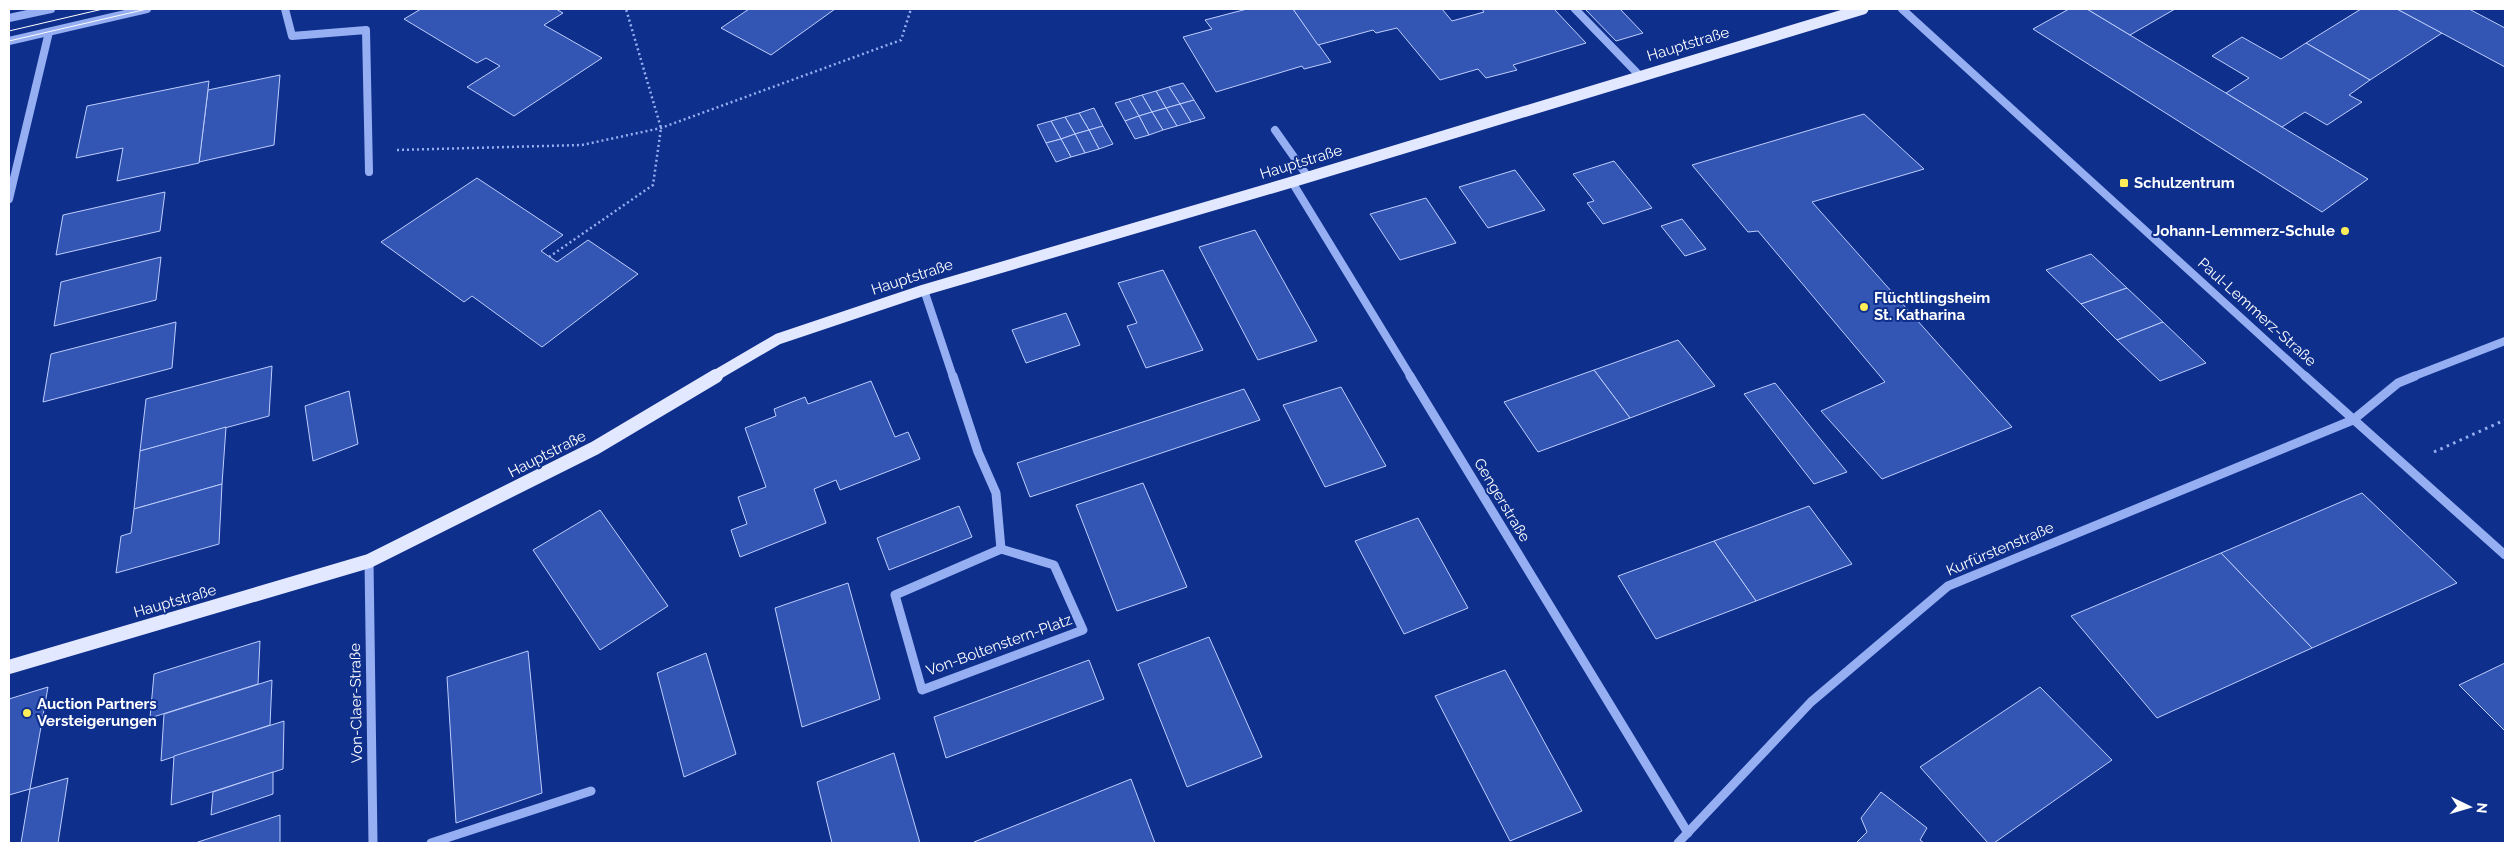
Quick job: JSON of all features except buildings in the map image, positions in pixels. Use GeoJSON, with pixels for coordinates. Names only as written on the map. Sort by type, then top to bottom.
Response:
{"type":"FeatureCollection","features":[{"type":"Feature","properties":{"kind":"main road","name":"Hauptstraße"},"geometry":{"type":"LineString","coordinates":[[9,667],[369,561],[595,448],[778,339],[924,290],[1292,182],[1863,9]]}},
{"type":"Feature","properties":{"kind":"street"},"geometry":{"type":"LineString","coordinates":[[9,18],[52,9]]}},
{"type":"Feature","properties":{"kind":"street"},"geometry":{"type":"LineString","coordinates":[[9,41],[147,9]]}},
{"type":"Feature","properties":{"kind":"street"},"geometry":{"type":"LineString","coordinates":[[285,9],[292,36],[366,30],[369,172]]}},
{"type":"Feature","properties":{"kind":"street"},"geometry":{"type":"LineString","coordinates":[[1576,9],[1640,76]]}},
{"type":"Feature","properties":{"kind":"street","name":"Paul-Lemmerz-Straße"},"geometry":{"type":"LineString","coordinates":[[1902,9],[2353,420],[2505,555]]}},
{"type":"Feature","properties":{"kind":"street"},"geometry":{"type":"LineString","coordinates":[[9,199],[48,32]]}},
{"type":"Feature","properties":{"kind":"street","name":"Gengerstraße"},"geometry":{"type":"LineString","coordinates":[[1292,182],[1688,833]]}},
{"type":"Feature","properties":{"kind":"street"},"geometry":{"type":"LineString","coordinates":[[924,290],[978,452],[996,494],[1001,549]]}},
{"type":"Feature","properties":{"kind":"street","name":"Kurfürstenstraße"},"geometry":{"type":"LineString","coordinates":[[1678,843],[1811,702],[1948,586],[2353,420],[2398,383],[2505,340]]}},
{"type":"Feature","properties":{"kind":"street","name":"Von-Boltenstern-Platz"},"geometry":{"type":"LineString","coordinates":[[1001,549],[1054,565],[1083,630],[922,690],[895,595],[1001,549]]}},
{"type":"Feature","properties":{"kind":"street","name":"Von-Claer-Straße"},"geometry":{"type":"LineString","coordinates":[[369,561],[373,843]]}},
{"type":"Feature","properties":{"kind":"street"},"geometry":{"type":"LineString","coordinates":[[431,843],[591,792]]}},
{"type":"Feature","properties":{"kind":"lane"},"geometry":{"type":"LineString","coordinates":[[1275,130],[1308,177]]}},
{"type":"Feature","properties":{"kind":"path"},"geometry":{"type":"LineString","coordinates":[[549,257],[653,185],[661,128],[626,9]]}},
{"type":"Feature","properties":{"kind":"path"},"geometry":{"type":"LineString","coordinates":[[368,151],[582,145],[661,128],[901,40],[911,9]]}},
{"type":"Feature","properties":{"kind":"path"},"geometry":{"type":"LineString","coordinates":[[2404,465],[2505,420]]}},
{"type":"Feature","properties":{"kind":"tram line"},"geometry":{"type":"LineString","coordinates":[[9,31],[103,9]]}},
{"type":"Feature","properties":{"kind":"tram line"},"geometry":{"type":"LineString","coordinates":[[9,41],[147,9]]}},
{"type":"Feature","properties":{"kind":"place","name":"Schulzentrum"},"geometry":{"type":"Point","coordinates":[2124,183]}},
{"type":"Feature","properties":{"kind":"place","name":"Johann-Lemmerz-Schule"},"geometry":{"type":"Point","coordinates":[2345,231]}},
{"type":"Feature","properties":{"kind":"place","name":"Flüchtlingsheim St. Katharina"},"geometry":{"type":"Point","coordinates":[1864,307]}},
{"type":"Feature","properties":{"kind":"place","name":"Auction Partners Versteigerungen"},"geometry":{"type":"Point","coordinates":[27,713]}}]}
